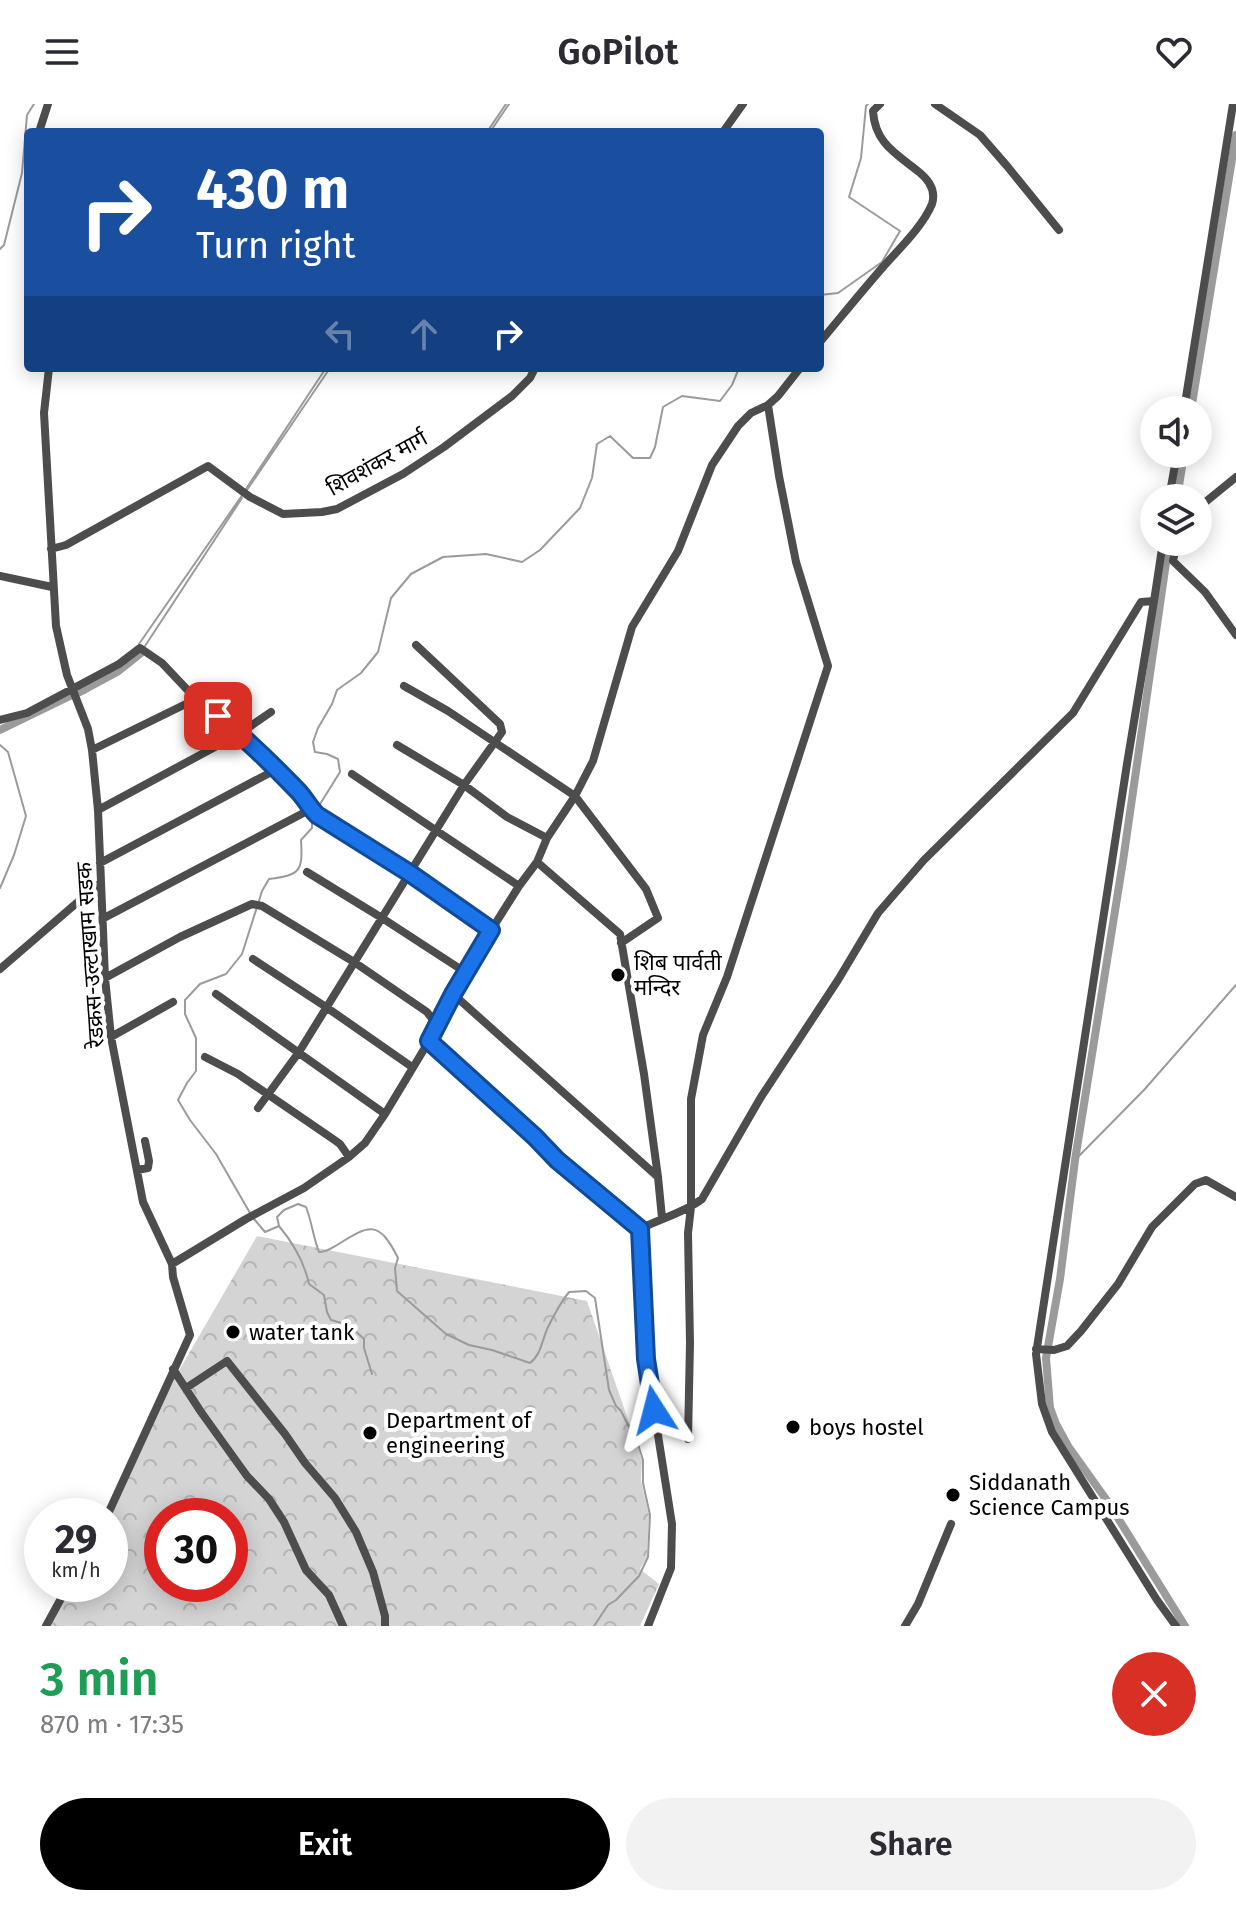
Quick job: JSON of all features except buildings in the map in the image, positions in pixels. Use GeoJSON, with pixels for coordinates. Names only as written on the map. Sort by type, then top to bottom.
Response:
{"type":"FeatureCollection","features":[{"type":"Feature","properties":{"kind":"street"},"geometry":{"type":"LineString","coordinates":[[40,128],[48,104]]}},
{"type":"Feature","properties":{"kind":"street"},"geometry":{"type":"LineString","coordinates":[[726,128],[743,104]]}},
{"type":"Feature","properties":{"kind":"street"},"geometry":{"type":"LineString","coordinates":[[824,337],[911,236],[932,204],[931,184],[896,156],[874,123],[873,111],[880,104]]}},
{"type":"Feature","properties":{"kind":"street"},"geometry":{"type":"LineString","coordinates":[[935,104],[980,135],[1059,230]]}},
{"type":"Feature","properties":{"kind":"street"},"geometry":{"type":"LineString","coordinates":[[1186,396],[1233,104]]}},
{"type":"Feature","properties":{"kind":"street","name":"रेडक्रस-उल्टाखाम सडक"},"geometry":{"type":"LineString","coordinates":[[49,372],[44,413],[52,587],[61,653],[88,729],[92,750],[111,1037],[143,1202],[172,1264],[190,1335],[115,1498]]}},
{"type":"Feature","properties":{"kind":"street","name":"शिवशंकर मार्ग"},"geometry":{"type":"LineString","coordinates":[[51,549],[66,545],[208,466],[250,497],[283,514],[337,509],[403,474],[444,447],[512,396],[533,372]]}},
{"type":"Feature","properties":{"kind":"street"},"geometry":{"type":"LineString","coordinates":[[172,1264],[304,1188],[365,1143],[429,1041],[465,972],[537,862],[547,838],[575,796],[593,761],[632,627],[678,551],[712,465],[738,426],[751,413],[778,396],[797,372]]}},
{"type":"Feature","properties":{"kind":"street"},"geometry":{"type":"LineString","coordinates":[[688,1439],[691,1099],[703,1035],[727,977],[828,666],[796,562],[768,405]]}},
{"type":"Feature","properties":{"kind":"street"},"geometry":{"type":"LineString","coordinates":[[1212,497],[1236,477]]}},
{"type":"Feature","properties":{"kind":"street"},"geometry":{"type":"LineString","coordinates":[[1161,556],[1127,764],[1042,1349],[1042,1404],[1052,1432],[1176,1626]]}},
{"type":"Feature","properties":{"kind":"street"},"geometry":{"type":"LineString","coordinates":[[1174,556],[1173,561],[1205,592],[1236,635]]}},
{"type":"Feature","properties":{"kind":"street"},"geometry":{"type":"LineString","coordinates":[[0,576],[52,587]]}},
{"type":"Feature","properties":{"kind":"street"},"geometry":{"type":"LineString","coordinates":[[640,1229],[691,1207],[702,1199],[761,1097],[878,913],[924,860],[1073,713],[1141,602],[1154,601]]}},
{"type":"Feature","properties":{"kind":"street"},"geometry":{"type":"LineString","coordinates":[[258,1108],[299,1052],[464,785],[502,732],[500,724],[416,645]]}},
{"type":"Feature","properties":{"kind":"street"},"geometry":{"type":"LineString","coordinates":[[0,720],[27,713],[119,664],[139,647],[162,663],[196,699],[277,769],[306,798],[314,812],[491,930]]}},
{"type":"Feature","properties":{"kind":"street"},"geometry":{"type":"LineString","coordinates":[[404,686],[448,711],[575,796],[646,889],[658,918],[621,943]]}},
{"type":"Feature","properties":{"kind":"street"},"geometry":{"type":"LineString","coordinates":[[92,750],[196,699]]}},
{"type":"Feature","properties":{"kind":"street"},"geometry":{"type":"LineString","coordinates":[[98,810],[239,734],[271,712]]}},
{"type":"Feature","properties":{"kind":"street"},"geometry":{"type":"LineString","coordinates":[[397,745],[464,785],[507,817],[547,838]]}},
{"type":"Feature","properties":{"kind":"street"},"geometry":{"type":"LineString","coordinates":[[100,863],[277,769]]}},
{"type":"Feature","properties":{"kind":"street"},"geometry":{"type":"LineString","coordinates":[[352,774],[519,886]]}},
{"type":"Feature","properties":{"kind":"street"},"geometry":{"type":"LineString","coordinates":[[104,918],[314,812]]}},
{"type":"Feature","properties":{"kind":"street"},"geometry":{"type":"LineString","coordinates":[[537,862],[620,934],[644,1074],[662,1218]]}},
{"type":"Feature","properties":{"kind":"street"},"geometry":{"type":"LineString","coordinates":[[307,872],[465,972]]}},
{"type":"Feature","properties":{"kind":"street"},"geometry":{"type":"LineString","coordinates":[[0,969],[101,882]]}},
{"type":"Feature","properties":{"kind":"street"},"geometry":{"type":"LineString","coordinates":[[105,978],[180,937],[257,905],[354,962],[427,1012],[437,1025]]}},
{"type":"Feature","properties":{"kind":"street"},"geometry":{"type":"LineString","coordinates":[[253,959],[412,1067]]}},
{"type":"Feature","properties":{"kind":"street"},"geometry":{"type":"LineString","coordinates":[[216,994],[385,1114]]}},
{"type":"Feature","properties":{"kind":"street"},"geometry":{"type":"LineString","coordinates":[[453,994],[658,1177]]}},
{"type":"Feature","properties":{"kind":"street"},"geometry":{"type":"LineString","coordinates":[[111,1037],[173,1002]]}},
{"type":"Feature","properties":{"kind":"street"},"geometry":{"type":"LineString","coordinates":[[429,1041],[557,1160],[640,1229],[646,1359],[672,1524],[671,1568],[648,1626]]}},
{"type":"Feature","properties":{"kind":"street"},"geometry":{"type":"LineString","coordinates":[[205,1057],[238,1074],[340,1144],[349,1157]]}},
{"type":"Feature","properties":{"kind":"street"},"geometry":{"type":"LineString","coordinates":[[137,1170],[148,1168],[145,1141]]}},
{"type":"Feature","properties":{"kind":"street"},"geometry":{"type":"LineString","coordinates":[[1042,1349],[1067,1346],[1081,1331],[1118,1284],[1152,1227],[1195,1184],[1206,1180],[1236,1197]]}},
{"type":"Feature","properties":{"kind":"street"},"geometry":{"type":"LineString","coordinates":[[186,1388],[227,1361],[335,1498],[356,1532],[373,1572],[385,1626]]}},
{"type":"Feature","properties":{"kind":"street"},"geometry":{"type":"LineString","coordinates":[[173,1369],[247,1476],[269,1499],[284,1522],[306,1570],[329,1595],[343,1626]]}},
{"type":"Feature","properties":{"kind":"street"},"geometry":{"type":"LineString","coordinates":[[905,1626],[918,1604],[951,1524]]}},
{"type":"Feature","properties":{"kind":"street"},"geometry":{"type":"LineString","coordinates":[[46,1626],[59,1602]]}},
{"type":"Feature","properties":{"kind":"street"},"geometry":{"type":"LineString","coordinates":[[1160,1626],[1167,1615]]}},
{"type":"Feature","properties":{"kind":"green space"},"geometry":{"type":"Polygon","coordinates":[[[257,1236],[587,1301],[642,1460],[641,1481],[649,1515],[647,1557],[640,1569],[659,1584],[640,1626],[49,1626],[61,1602],[128,1602],[128,1498],[114,1498],[177,1374],[257,1236]]]}},
{"type":"Feature","properties":{"kind":"waterway"},"geometry":{"type":"LineString","coordinates":[[26,128],[27,115],[34,104]]}},
{"type":"Feature","properties":{"kind":"waterway"},"geometry":{"type":"LineString","coordinates":[[490,128],[506,104]]}},
{"type":"Feature","properties":{"kind":"waterway"},"geometry":{"type":"LineString","coordinates":[[493,128],[509,104]]}},
{"type":"Feature","properties":{"kind":"waterway"},"geometry":{"type":"LineString","coordinates":[[824,295],[838,293],[882,262],[900,231],[849,197],[861,158],[868,104]]}},
{"type":"Feature","properties":{"kind":"waterway"},"geometry":{"type":"LineString","coordinates":[[1193,396],[1236,135]]}},
{"type":"Feature","properties":{"kind":"waterway"},"geometry":{"type":"LineString","coordinates":[[0,249],[4,245],[22,173],[24,150]]}},
{"type":"Feature","properties":{"kind":"waterway"},"geometry":{"type":"LineString","coordinates":[[246,489],[323,372]]}},
{"type":"Feature","properties":{"kind":"waterway"},"geometry":{"type":"LineString","coordinates":[[247,490],[327,372]]}},
{"type":"Feature","properties":{"kind":"waterway"},"geometry":{"type":"LineString","coordinates":[[317,809],[340,772],[338,759],[315,752],[313,742],[318,728],[337,690],[361,673],[378,652],[391,598],[411,574],[443,557],[486,554],[522,562],[540,550],[580,508],[592,478],[597,444],[610,436],[633,458],[650,458],[663,407],[682,396],[720,401],[737,372]]}},
{"type":"Feature","properties":{"kind":"waterway"},"geometry":{"type":"LineString","coordinates":[[1179,484],[1182,468]]}},
{"type":"Feature","properties":{"kind":"waterway"},"geometry":{"type":"LineString","coordinates":[[139,644],[243,494]]}},
{"type":"Feature","properties":{"kind":"waterway"},"geometry":{"type":"LineString","coordinates":[[145,646],[242,498]]}},
{"type":"Feature","properties":{"kind":"waterway"},"geometry":{"type":"LineString","coordinates":[[1167,556],[1046,1358],[1050,1408],[1056,1424],[1185,1626]]}},
{"type":"Feature","properties":{"kind":"waterway"},"geometry":{"type":"LineString","coordinates":[[80,692],[117,672],[141,653]]}},
{"type":"Feature","properties":{"kind":"waterway"},"geometry":{"type":"LineString","coordinates":[[0,730],[70,696]]}},
{"type":"Feature","properties":{"kind":"waterway"},"geometry":{"type":"LineString","coordinates":[[0,745],[8,752],[26,816],[0,888]]}},
{"type":"Feature","properties":{"kind":"waterway"},"geometry":{"type":"LineString","coordinates":[[259,901],[269,879],[287,876],[297,870],[301,859],[301,840],[312,828],[314,814]]}},
{"type":"Feature","properties":{"kind":"waterway"},"geometry":{"type":"LineString","coordinates":[[250,1213],[216,1154],[178,1100],[196,1071],[196,1038],[185,1014],[185,1000],[200,984],[226,974],[242,954],[257,907]]}},
{"type":"Feature","properties":{"kind":"waterway"},"geometry":{"type":"LineString","coordinates":[[1075,1160],[1144,1090],[1236,985]]}},
{"type":"Feature","properties":{"kind":"waterway"},"geometry":{"type":"LineString","coordinates":[[254,1219],[265,1232],[279,1226],[277,1217],[284,1210],[298,1204],[306,1207],[319,1252],[366,1230],[379,1232],[398,1258],[395,1268],[397,1291],[446,1334],[469,1345],[530,1363],[537,1356],[550,1323],[569,1292],[586,1291],[595,1298],[609,1390],[636,1438],[643,1460],[643,1483],[650,1515],[648,1557],[639,1576],[608,1605],[594,1626]]}},
{"type":"Feature","properties":{"kind":"waterway"},"geometry":{"type":"LineString","coordinates":[[279,1226],[298,1253],[309,1284],[324,1295],[331,1320],[349,1325],[364,1339],[372,1374]]}},
{"type":"Feature","properties":{"kind":"place","name":"शिब पार्वती मन्दिर"},"geometry":{"type":"Point","coordinates":[618,975]}},
{"type":"Feature","properties":{"kind":"place","name":"water tank"},"geometry":{"type":"Point","coordinates":[233,1332]}},
{"type":"Feature","properties":{"kind":"place","name":"boys hostel"},"geometry":{"type":"Point","coordinates":[793,1427]}},
{"type":"Feature","properties":{"kind":"place","name":"Department of engineering"},"geometry":{"type":"Point","coordinates":[370,1433]}},
{"type":"Feature","properties":{"kind":"place","name":"Siddanath Science Campus"},"geometry":{"type":"Point","coordinates":[953,1495]}},
{"type":"Feature","properties":{"kind":"route"},"geometry":{"type":"LineString","coordinates":[[218,716],[306,798],[317,815],[411,874],[491,930],[429,1041],[557,1160],[640,1229],[646,1359],[654,1410]]}}]}
